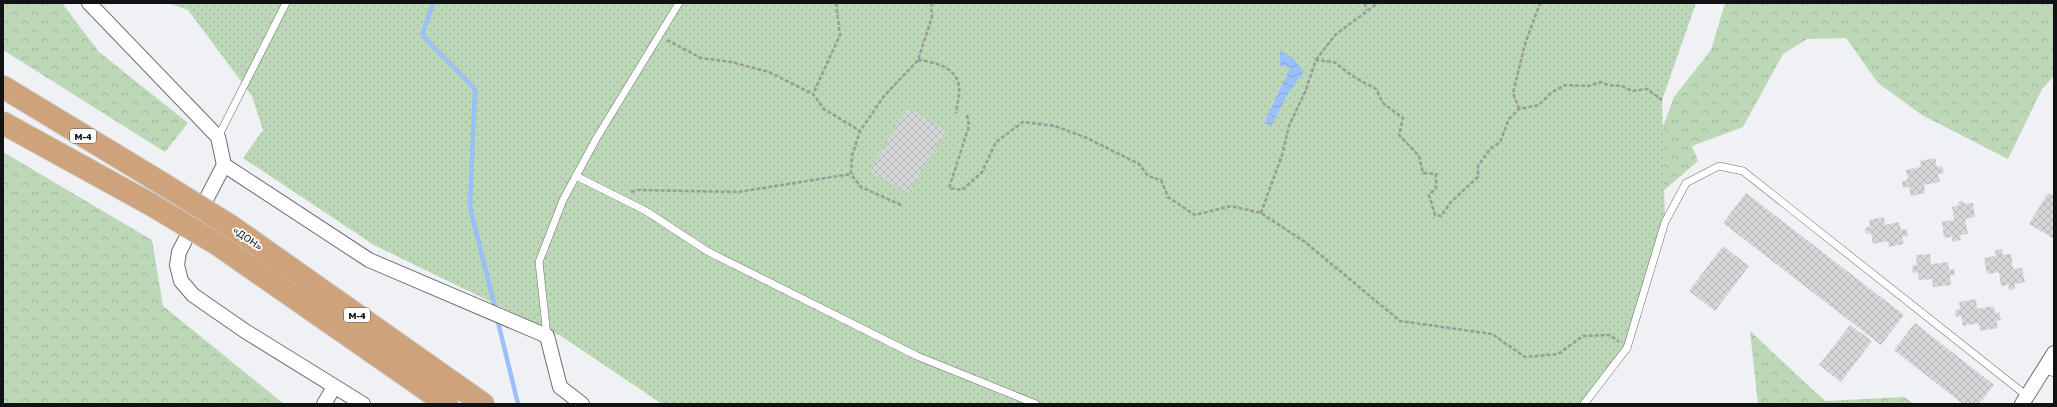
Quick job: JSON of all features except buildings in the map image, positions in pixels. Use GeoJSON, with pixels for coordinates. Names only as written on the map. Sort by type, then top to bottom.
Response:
{"type":"FeatureCollection","features":[{"type":"Feature","properties":{"kind":"highway","name":"«ДОН»"},"geometry":{"type":"LineString","coordinates":[[3,87],[232,227],[483,404]]}},
{"type":"Feature","properties":{"kind":"highway","name":"М-4"},"geometry":{"type":"LineString","coordinates":[[3,123],[152,205],[217,244],[447,404]]}},
{"type":"Feature","properties":{"kind":"street"},"geometry":{"type":"LineString","coordinates":[[89,3],[218,137],[224,164],[179,252],[177,265],[181,281],[193,295],[334,387],[363,404]]}},
{"type":"Feature","properties":{"kind":"street"},"geometry":{"type":"LineString","coordinates":[[224,164],[369,260],[547,336],[560,387],[582,404]]}},
{"type":"Feature","properties":{"kind":"street"},"geometry":{"type":"LineString","coordinates":[[2025,400],[2049,371],[2054,353]]}},
{"type":"Feature","properties":{"kind":"street"},"geometry":{"type":"LineString","coordinates":[[324,404],[334,387]]}},
{"type":"Feature","properties":{"kind":"lane"},"geometry":{"type":"LineString","coordinates":[[218,137],[286,3]]}},
{"type":"Feature","properties":{"kind":"lane"},"geometry":{"type":"LineString","coordinates":[[547,336],[539,262],[563,200],[596,139],[679,3]]}},
{"type":"Feature","properties":{"kind":"lane"},"geometry":{"type":"LineString","coordinates":[[1584,404],[1627,348],[1665,222],[1686,183],[1719,166],[1743,171],[2025,400]]}},
{"type":"Feature","properties":{"kind":"lane"},"geometry":{"type":"LineString","coordinates":[[576,176],[613,196],[646,211],[707,251],[917,356],[1036,404]]}},
{"type":"Feature","properties":{"kind":"path"},"geometry":{"type":"LineString","coordinates":[[814,94],[840,35],[836,3]]}},
{"type":"Feature","properties":{"kind":"path"},"geometry":{"type":"LineString","coordinates":[[901,204],[861,187],[851,174],[852,156],[860,131],[884,96],[918,60],[932,17],[931,3]]}},
{"type":"Feature","properties":{"kind":"path"},"geometry":{"type":"LineString","coordinates":[[1365,3],[1366,10]]}},
{"type":"Feature","properties":{"kind":"path"},"geometry":{"type":"LineString","coordinates":[[1261,213],[1282,155],[1289,126],[1306,92],[1316,60],[1335,35],[1366,10],[1378,3]]}},
{"type":"Feature","properties":{"kind":"path"},"geometry":{"type":"LineString","coordinates":[[1518,109],[1513,93],[1525,44],[1540,3]]}},
{"type":"Feature","properties":{"kind":"path"},"geometry":{"type":"LineString","coordinates":[[659,36],[701,58],[731,62],[769,72],[814,94],[824,109],[860,131]]}},
{"type":"Feature","properties":{"kind":"path"},"geometry":{"type":"LineString","coordinates":[[918,60],[935,62],[952,72],[959,86],[956,113]]}},
{"type":"Feature","properties":{"kind":"path"},"geometry":{"type":"LineString","coordinates":[[1316,60],[1334,62],[1354,77],[1376,89],[1383,103],[1403,118],[1399,135],[1419,156],[1423,173],[1436,174],[1436,188],[1429,195],[1435,215],[1441,216],[1451,202],[1478,177],[1478,166],[1490,149],[1500,142],[1509,119],[1518,109],[1539,105],[1550,93],[1565,85],[1589,86],[1601,82],[1608,85],[1622,86],[1632,91],[1647,88],[1662,100]]}},
{"type":"Feature","properties":{"kind":"path"},"geometry":{"type":"LineString","coordinates":[[967,115],[969,126],[949,188],[962,190],[982,172],[996,142],[1023,122],[1055,126],[1087,138],[1139,164],[1148,176],[1161,180],[1168,197],[1195,215],[1231,206],[1261,213],[1305,242],[1400,321],[1492,334],[1525,357],[1558,354],[1583,336],[1610,335],[1627,348]]}},
{"type":"Feature","properties":{"kind":"path"},"geometry":{"type":"LineString","coordinates":[[613,196],[637,190],[738,192],[851,174]]}},
{"type":"Feature","properties":{"kind":"green space"},"geometry":{"type":"Polygon","coordinates":[[[3,3],[62,3],[99,52],[188,123],[165,152],[3,50],[3,3]]]}},
{"type":"Feature","properties":{"kind":"green space"},"geometry":{"type":"Polygon","coordinates":[[[168,3],[1696,3],[1662,100],[1665,222],[1627,348],[1584,404],[662,404],[561,336],[374,245],[243,158],[263,130],[252,96],[188,10],[168,3]]]}},
{"type":"Feature","properties":{"kind":"green space"},"geometry":{"type":"Polygon","coordinates":[[[1725,3],[2054,3],[2054,76],[2042,89],[2008,159],[1922,115],[1878,83],[1846,38],[1807,39],[1783,54],[1743,127],[1692,146],[1698,161],[1662,192],[1658,140],[1674,97],[1711,50],[1725,3]]]}},
{"type":"Feature","properties":{"kind":"green space"},"geometry":{"type":"Polygon","coordinates":[[[3,152],[152,240],[163,306],[284,404],[3,404],[3,152]]]}},
{"type":"Feature","properties":{"kind":"green space"},"geometry":{"type":"Polygon","coordinates":[[[1750,331],[1825,401],[1904,397],[1914,404],[1758,404],[1750,331]]]}},
{"type":"Feature","properties":{"kind":"water"},"geometry":{"type":"Polygon","coordinates":[[[1280,51],[1293,58],[1304,72],[1289,92],[1271,126],[1264,123],[1290,68],[1280,65],[1280,51]]]}},
{"type":"Feature","properties":{"kind":"waterway"},"geometry":{"type":"LineString","coordinates":[[433,3],[422,35],[475,89],[470,207],[496,311]]}},
{"type":"Feature","properties":{"kind":"waterway"},"geometry":{"type":"LineString","coordinates":[[497,318],[518,404]]}}]}
